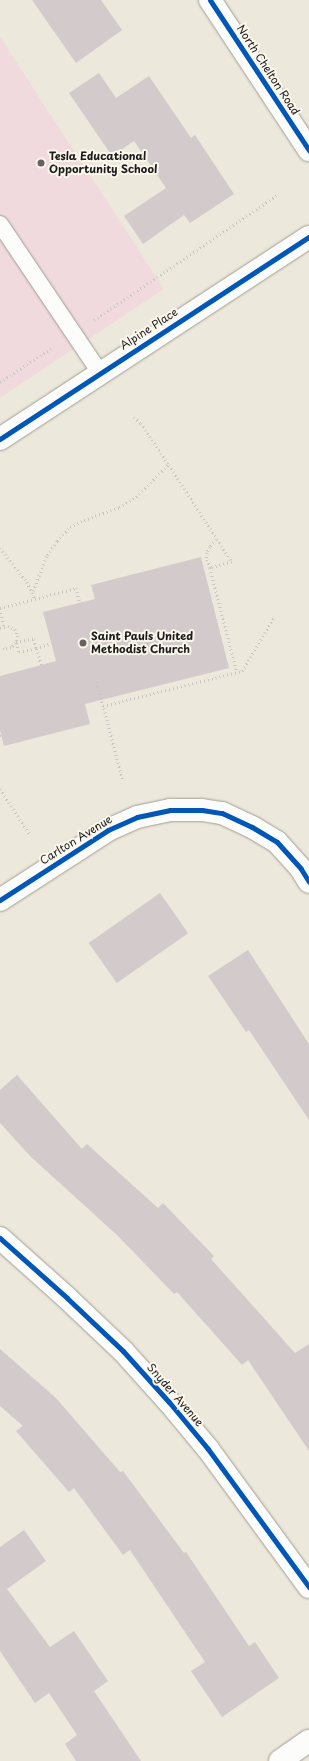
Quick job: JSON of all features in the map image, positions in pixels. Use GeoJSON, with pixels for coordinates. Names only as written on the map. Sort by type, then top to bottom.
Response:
{"type":"FeatureCollection","features":[{"type":"Feature","properties":{"kind":"street","name":"North Chelton Road"},"geometry":{"type":"LineString","coordinates":[[210,0],[309,150]]}},
{"type":"Feature","properties":{"kind":"street","name":"Alpine Place"},"geometry":{"type":"LineString","coordinates":[[0,439],[309,237]]}},
{"type":"Feature","properties":{"kind":"street","name":"Carlton Avenue"},"geometry":{"type":"LineString","coordinates":[[0,900],[108,830],[137,817],[170,810],[202,810],[222,813],[252,827],[277,842],[301,869],[309,882]]}},
{"type":"Feature","properties":{"kind":"street","name":"Snyder Avenue"},"geometry":{"type":"LineString","coordinates":[[0,1238],[68,1298],[123,1351],[169,1402],[227,1474],[309,1587]]}},
{"type":"Feature","properties":{"kind":"street"},"geometry":{"type":"LineString","coordinates":[[280,1761],[309,1742]]}},
{"type":"Feature","properties":{"kind":"lane"},"geometry":{"type":"LineString","coordinates":[[0,224],[100,373]]}},
{"type":"Feature","properties":{"kind":"path"},"geometry":{"type":"LineString","coordinates":[[0,382],[277,195]]}},
{"type":"Feature","properties":{"kind":"path"},"geometry":{"type":"LineString","coordinates":[[134,417],[141,423],[232,562],[210,568]]}},
{"type":"Feature","properties":{"kind":"path"},"geometry":{"type":"LineString","coordinates":[[33,591],[47,555],[70,527],[119,507],[136,497],[168,465]]}},
{"type":"Feature","properties":{"kind":"path"},"geometry":{"type":"LineString","coordinates":[[217,539],[207,551],[206,558],[210,568],[237,672]]}},
{"type":"Feature","properties":{"kind":"path"},"geometry":{"type":"LineString","coordinates":[[0,548],[17,567],[33,591],[35,599]]}},
{"type":"Feature","properties":{"kind":"path"},"geometry":{"type":"LineString","coordinates":[[4,626],[0,608],[76,588],[80,603]]}},
{"type":"Feature","properties":{"kind":"path"},"geometry":{"type":"LineString","coordinates":[[103,706],[242,671],[274,617]]}},
{"type":"Feature","properties":{"kind":"path"},"geometry":{"type":"LineString","coordinates":[[0,628],[4,626],[15,630],[18,636],[16,643],[11,648],[4,649],[0,647]]}},
{"type":"Feature","properties":{"kind":"path"},"geometry":{"type":"LineString","coordinates":[[16,643],[33,639],[41,665]]}},
{"type":"Feature","properties":{"kind":"path"},"geometry":{"type":"LineString","coordinates":[[16,643],[19,652],[51,643]]}},
{"type":"Feature","properties":{"kind":"path"},"geometry":{"type":"LineString","coordinates":[[97,682],[122,779]]}},
{"type":"Feature","properties":{"kind":"path"},"geometry":{"type":"LineString","coordinates":[[0,789],[29,833]]}},
{"type":"Feature","properties":{"kind":"shaded area","name":"Tesla Educational Opportunity School"},"geometry":{"type":"Polygon","coordinates":[[[0,37],[164,289],[0,398],[0,37]]]}},
{"type":"Feature","properties":{"kind":"building"},"geometry":{"type":"Polygon","coordinates":[[[32,0],[101,0],[122,30],[76,63],[32,0]]]}},
{"type":"Feature","properties":{"kind":"building"},"geometry":{"type":"Polygon","coordinates":[[[99,73],[116,98],[149,76],[191,138],[195,135],[234,194],[190,223],[184,215],[143,244],[124,216],[166,188],[134,141],[112,156],[69,93],[99,73]]]}},
{"type":"Feature","properties":{"kind":"building"},"geometry":{"type":"Polygon","coordinates":[[[201,557],[229,668],[85,704],[90,724],[4,746],[0,730],[0,676],[56,661],[43,612],[95,599],[91,585],[201,557]]]}},
{"type":"Feature","properties":{"kind":"building"},"geometry":{"type":"Polygon","coordinates":[[[160,893],[188,933],[117,983],[89,943],[160,893]]]}},
{"type":"Feature","properties":{"kind":"building"},"geometry":{"type":"Polygon","coordinates":[[[248,950],[309,1044],[309,1120],[249,1030],[246,1032],[208,976],[248,950]]]}},
{"type":"Feature","properties":{"kind":"building"},"geometry":{"type":"Polygon","coordinates":[[[17,1075],[82,1149],[87,1144],[158,1208],[163,1203],[214,1256],[211,1259],[295,1353],[309,1344],[309,1451],[248,1360],[242,1365],[177,1292],[174,1294],[118,1236],[30,1156],[0,1123],[0,1090],[17,1075]]]}},
{"type":"Feature","properties":{"kind":"building"},"geometry":{"type":"Polygon","coordinates":[[[0,1349],[56,1398],[120,1472],[123,1471],[184,1553],[186,1552],[249,1646],[255,1642],[279,1678],[222,1717],[191,1671],[205,1662],[130,1550],[123,1555],[74,1488],[69,1492],[16,1431],[23,1426],[0,1406],[0,1349]]]}},
{"type":"Feature","properties":{"kind":"building"},"geometry":{"type":"Polygon","coordinates":[[[24,1530],[46,1561],[7,1589],[50,1647],[74,1631],[108,1681],[94,1691],[141,1761],[76,1761],[65,1744],[77,1735],[49,1693],[35,1703],[0,1651],[0,1547],[24,1530]]]}},
{"type":"Feature","properties":{"kind":"cycle path"},"geometry":{"type":"LineString","coordinates":[[210,0],[309,150]]}},
{"type":"Feature","properties":{"kind":"cycle path"},"geometry":{"type":"LineString","coordinates":[[0,439],[309,237]]}},
{"type":"Feature","properties":{"kind":"cycle path"},"geometry":{"type":"LineString","coordinates":[[0,900],[108,830],[137,817],[170,810],[202,810],[222,813],[252,827],[277,842],[301,869],[309,882]]}},
{"type":"Feature","properties":{"kind":"cycle path"},"geometry":{"type":"LineString","coordinates":[[0,1238],[123,1351],[169,1402],[208,1449],[309,1587]]}},
{"type":"Feature","properties":{"kind":"place","name":"Tesla Educational Opportunity School"},"geometry":{"type":"Point","coordinates":[41,163]}},
{"type":"Feature","properties":{"kind":"place","name":"Saint Pauls United Methodist Church"},"geometry":{"type":"Point","coordinates":[83,643]}}]}
